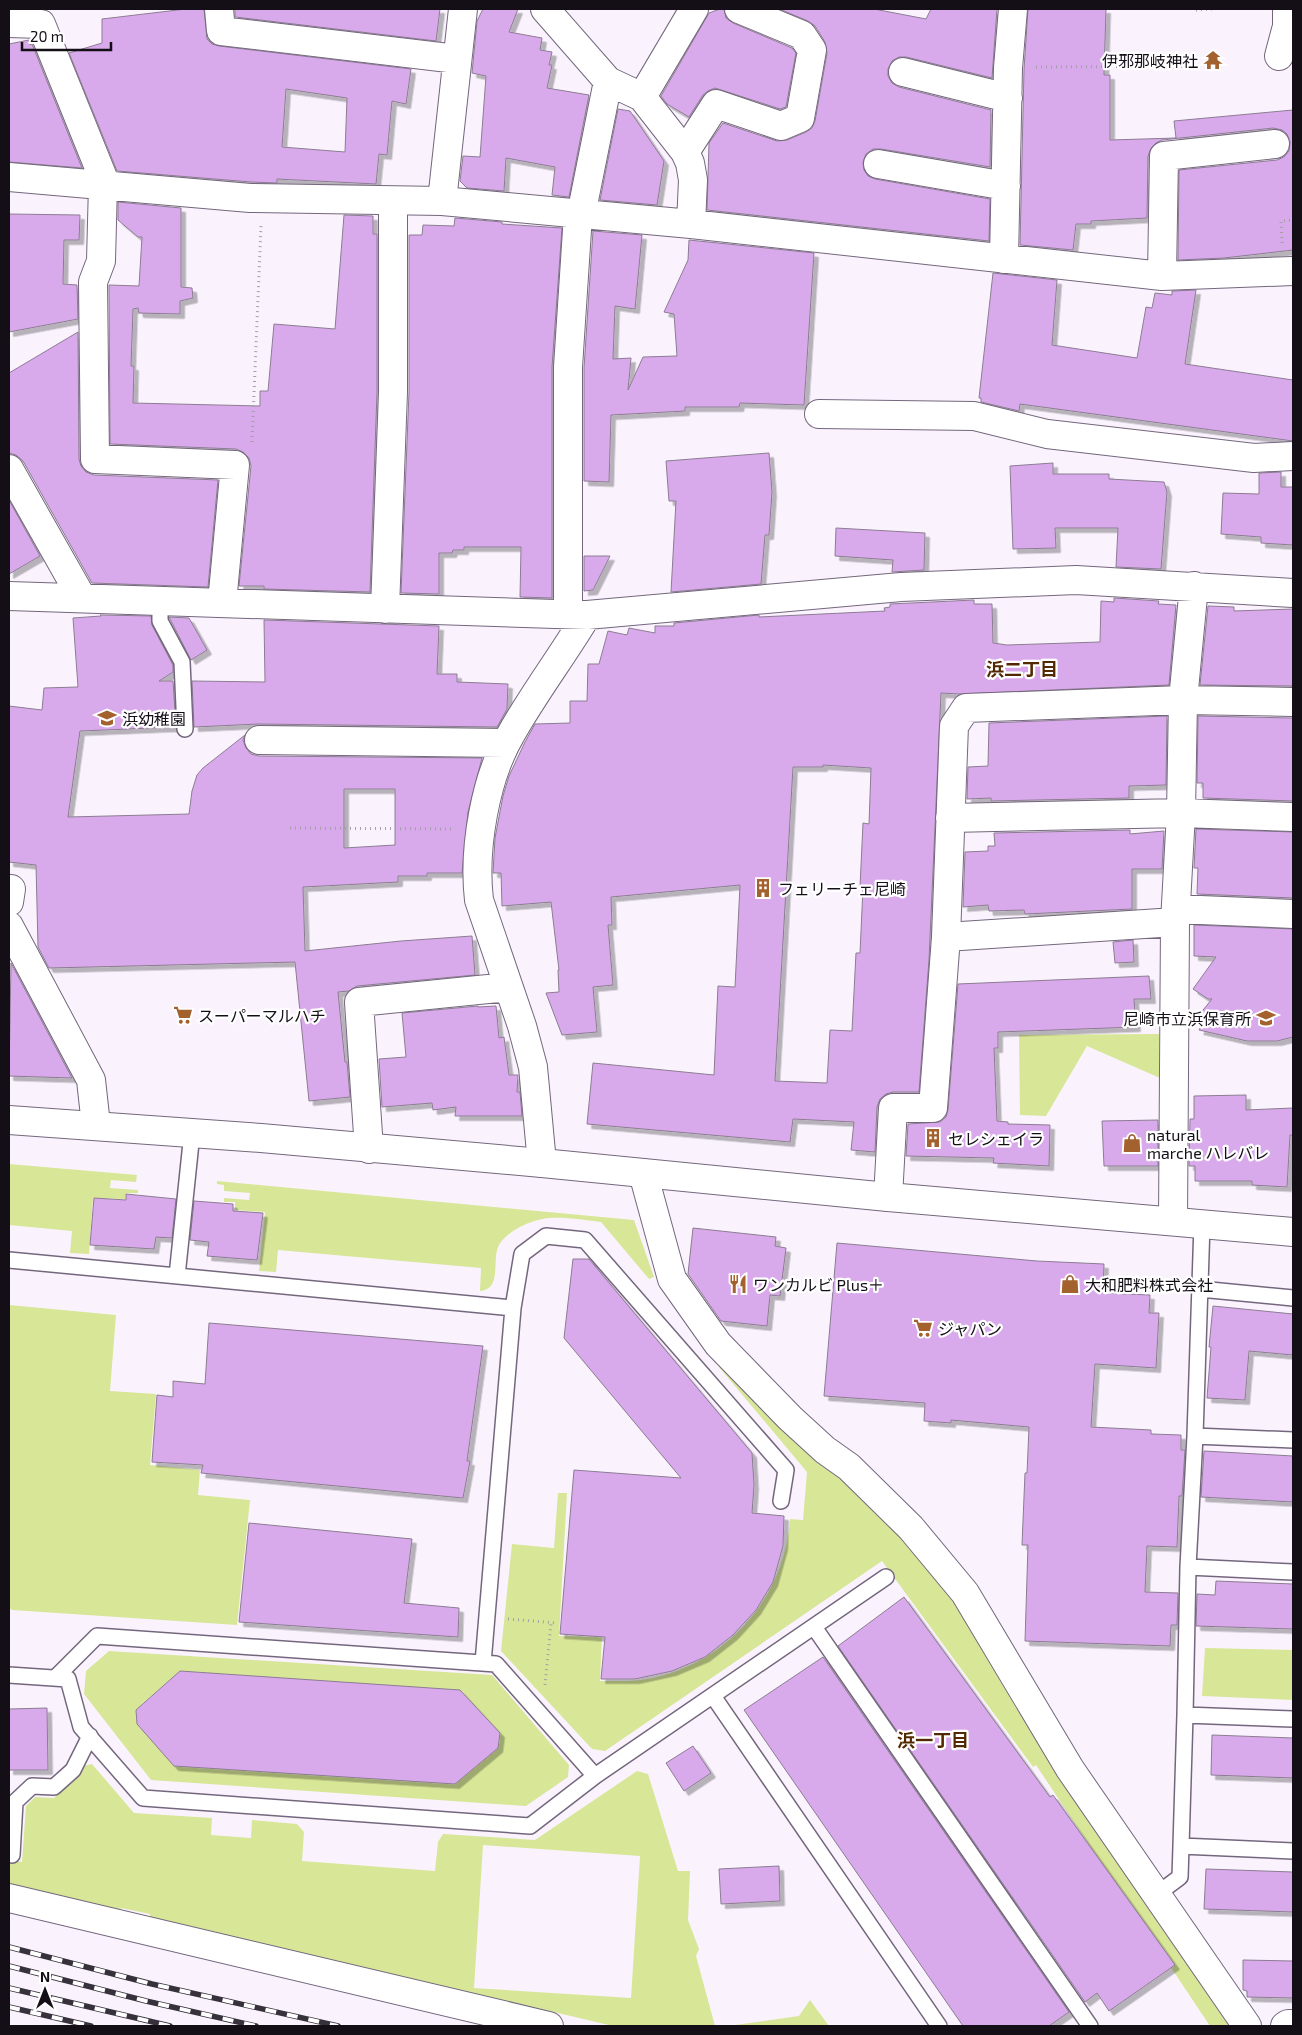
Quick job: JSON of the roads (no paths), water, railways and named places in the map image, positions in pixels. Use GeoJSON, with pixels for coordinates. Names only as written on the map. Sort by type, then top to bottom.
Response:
{"type":"FeatureCollection","features":[{"type":"Feature","properties":{"kind":"street"},"geometry":{"type":"LineString","coordinates":[[219,9],[221,31],[458,59]]}},
{"type":"Feature","properties":{"kind":"street"},"geometry":{"type":"LineString","coordinates":[[442,201],[463,9]]}},
{"type":"Feature","properties":{"kind":"street"},"geometry":{"type":"LineString","coordinates":[[545,9],[608,80],[642,97],[685,152],[690,163],[693,180],[691,224]]}},
{"type":"Feature","properties":{"kind":"street"},"geometry":{"type":"LineString","coordinates":[[642,97],[694,9]]}},
{"type":"Feature","properties":{"kind":"street"},"geometry":{"type":"LineString","coordinates":[[685,152],[716,104],[781,126],[800,118],[812,50],[802,35],[739,9]]}},
{"type":"Feature","properties":{"kind":"street"},"geometry":{"type":"LineString","coordinates":[[1004,259],[1008,68],[1014,9]]}},
{"type":"Feature","properties":{"kind":"street"},"geometry":{"type":"LineString","coordinates":[[1280,56],[1287,26],[1287,9]]}},
{"type":"Feature","properties":{"kind":"street"},"geometry":{"type":"LineString","coordinates":[[9,23],[41,24],[105,184],[101,261],[93,282],[95,459],[235,465],[222,603]]}},
{"type":"Feature","properties":{"kind":"street"},"geometry":{"type":"LineString","coordinates":[[903,72],[1008,98]]}},
{"type":"Feature","properties":{"kind":"street"},"geometry":{"type":"LineString","coordinates":[[542,1163],[533,1067],[522,1026],[479,900],[478,868],[482,829],[490,787],[506,743],[510,734],[564,654],[578,615],[568,367],[580,215],[608,80]]}},
{"type":"Feature","properties":{"kind":"street"},"geometry":{"type":"LineString","coordinates":[[1162,276],[1164,156],[1275,144]]}},
{"type":"Feature","properties":{"kind":"street"},"geometry":{"type":"LineString","coordinates":[[878,164],[1006,186]]}},
{"type":"Feature","properties":{"kind":"street"},"geometry":{"type":"LineString","coordinates":[[9,177],[262,198],[393,202],[442,201],[691,224],[1162,276],[1293,271]]}},
{"type":"Feature","properties":{"kind":"street"},"geometry":{"type":"LineString","coordinates":[[384,608],[393,392],[393,202]]}},
{"type":"Feature","properties":{"kind":"street"},"geometry":{"type":"LineString","coordinates":[[819,414],[974,416],[1046,434],[1254,458],[1293,456]]}},
{"type":"Feature","properties":{"kind":"street"},"geometry":{"type":"LineString","coordinates":[[9,469],[82,598]]}},
{"type":"Feature","properties":{"kind":"street"},"geometry":{"type":"LineString","coordinates":[[9,596],[578,615],[911,587],[1076,580],[1293,593]]}},
{"type":"Feature","properties":{"kind":"street"},"geometry":{"type":"LineString","coordinates":[[1173,1221],[1176,916],[1184,700],[1194,586]]}},
{"type":"Feature","properties":{"kind":"street"},"geometry":{"type":"LineString","coordinates":[[888,1198],[893,1108],[934,1108],[946,937],[954,726],[966,708],[1184,700],[1293,702]]}},
{"type":"Feature","properties":{"kind":"street"},"geometry":{"type":"LineString","coordinates":[[258,740],[506,743]]}},
{"type":"Feature","properties":{"kind":"street"},"geometry":{"type":"LineString","coordinates":[[950,818],[1181,813],[1293,817]]}},
{"type":"Feature","properties":{"kind":"street"},"geometry":{"type":"LineString","coordinates":[[9,889],[11,889],[9,902]]}},
{"type":"Feature","properties":{"kind":"street"},"geometry":{"type":"LineString","coordinates":[[946,937],[1176,916],[1293,914]]}},
{"type":"Feature","properties":{"kind":"street"},"geometry":{"type":"LineString","coordinates":[[9,926],[91,1080],[96,1125]]}},
{"type":"Feature","properties":{"kind":"street"},"geometry":{"type":"LineString","coordinates":[[369,1149],[359,1002],[508,987]]}},
{"type":"Feature","properties":{"kind":"street"},"geometry":{"type":"LineString","coordinates":[[9,1120],[96,1125],[542,1163],[888,1198],[1293,1232]]}},
{"type":"Feature","properties":{"kind":"street"},"geometry":{"type":"LineString","coordinates":[[643,1173],[672,1279],[718,1344],[790,1418],[824,1450],[849,1467],[911,1528],[966,1594],[1070,1769],[1247,2026]]}},
{"type":"Feature","properties":{"kind":"street"},"geometry":{"type":"LineString","coordinates":[[9,1898],[550,2026]]}},
{"type":"Feature","properties":{"kind":"street"},"geometry":{"type":"LineString","coordinates":[[1285,2026],[1293,2024]]}},
{"type":"Feature","properties":{"kind":"lane"},"geometry":{"type":"LineString","coordinates":[[160,600],[160,621],[182,662],[185,729]]}},
{"type":"Feature","properties":{"kind":"lane"},"geometry":{"type":"LineString","coordinates":[[177,1276],[192,1133]]}},
{"type":"Feature","properties":{"kind":"lane"},"geometry":{"type":"LineString","coordinates":[[1156,1895],[1180,1877],[1186,1715],[1188,1568],[1195,1436],[1202,1224]]}},
{"type":"Feature","properties":{"kind":"lane"},"geometry":{"type":"LineString","coordinates":[[483,1663],[513,1308],[522,1254],[546,1236],[586,1240],[786,1470],[781,1501]]}},
{"type":"Feature","properties":{"kind":"lane"},"geometry":{"type":"LineString","coordinates":[[9,1260],[513,1308]]}},
{"type":"Feature","properties":{"kind":"lane"},"geometry":{"type":"LineString","coordinates":[[1200,1289],[1293,1298]]}},
{"type":"Feature","properties":{"kind":"lane"},"geometry":{"type":"LineString","coordinates":[[1195,1436],[1293,1440]]}},
{"type":"Feature","properties":{"kind":"lane"},"geometry":{"type":"LineString","coordinates":[[1188,1568],[1293,1572]]}},
{"type":"Feature","properties":{"kind":"lane"},"geometry":{"type":"LineString","coordinates":[[9,1674],[68,1679],[82,1727],[144,1798],[530,1826],[595,1776],[886,1577]]}},
{"type":"Feature","properties":{"kind":"lane"},"geometry":{"type":"LineString","coordinates":[[814,1627],[1089,2026]]}},
{"type":"Feature","properties":{"kind":"lane"},"geometry":{"type":"LineString","coordinates":[[55,1678],[97,1636],[496,1664],[595,1776]]}},
{"type":"Feature","properties":{"kind":"lane"},"geometry":{"type":"LineString","coordinates":[[713,1696],[939,2026]]}},
{"type":"Feature","properties":{"kind":"lane"},"geometry":{"type":"LineString","coordinates":[[1186,1715],[1293,1719]]}},
{"type":"Feature","properties":{"kind":"lane"},"geometry":{"type":"LineString","coordinates":[[12,1854],[15,1802],[32,1786],[54,1787],[73,1770],[90,1736]]}},
{"type":"Feature","properties":{"kind":"lane"},"geometry":{"type":"LineString","coordinates":[[1181,1846],[1293,1851]]}},
{"type":"Feature","properties":{"kind":"railway"},"geometry":{"type":"LineString","coordinates":[[9,1947],[152,1984],[338,2026]]}},
{"type":"Feature","properties":{"kind":"railway"},"geometry":{"type":"LineString","coordinates":[[9,1966],[146,2001],[256,2026]]}},
{"type":"Feature","properties":{"kind":"railway"},"geometry":{"type":"LineString","coordinates":[[9,1988],[170,2026]]}},
{"type":"Feature","properties":{"kind":"railway"},"geometry":{"type":"LineString","coordinates":[[9,2007],[91,2026]]}},
{"type":"Feature","properties":{"kind":"place","name":"伊邪那岐神社"},"geometry":{"type":"Point","coordinates":[1213,60]}},
{"type":"Feature","properties":{"kind":"place","name":"浜幼稚園"},"geometry":{"type":"Point","coordinates":[107,718]}},
{"type":"Feature","properties":{"kind":"place","name":"フェリーチェ尼崎"},"geometry":{"type":"Point","coordinates":[763,888]}},
{"type":"Feature","properties":{"kind":"place","name":"スーパーマルハチ"},"geometry":{"type":"Point","coordinates":[183,1015]}},
{"type":"Feature","properties":{"kind":"place","name":"尼崎市立浜保育所"},"geometry":{"type":"Point","coordinates":[1266,1018]}},
{"type":"Feature","properties":{"kind":"place","name":"セレシェイラ"},"geometry":{"type":"Point","coordinates":[933,1138]}},
{"type":"Feature","properties":{"kind":"place","name":"natural marche ハレバレ"},"geometry":{"type":"Point","coordinates":[1132,1143]}},
{"type":"Feature","properties":{"kind":"place","name":"ワンカルビ Plus＋"},"geometry":{"type":"Point","coordinates":[738,1284]}},
{"type":"Feature","properties":{"kind":"place","name":"大和肥料株式会社"},"geometry":{"type":"Point","coordinates":[1070,1284]}},
{"type":"Feature","properties":{"kind":"place","name":"ジャパン"},"geometry":{"type":"Point","coordinates":[923,1328]}},
{"type":"Feature","properties":{"kind":"district","name":"浜二丁目"},"geometry":{"type":"Point","coordinates":[1022,669]}},
{"type":"Feature","properties":{"kind":"district","name":"浜一丁目"},"geometry":{"type":"Point","coordinates":[933,1740]}}]}
